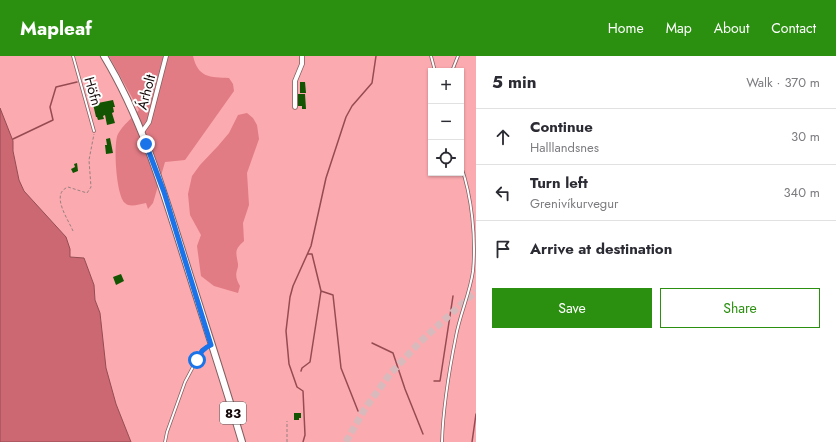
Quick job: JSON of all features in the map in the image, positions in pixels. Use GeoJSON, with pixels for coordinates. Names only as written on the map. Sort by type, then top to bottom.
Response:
{"type":"FeatureCollection","features":[{"type":"Feature","properties":{"kind":"main road","name":"83"},"geometry":{"type":"LineString","coordinates":[[104,56],[126,96],[142,132],[164,192],[242,442]]}},
{"type":"Feature","properties":{"kind":"street","name":"Árholt"},"geometry":{"type":"LineString","coordinates":[[142,132],[149,122],[166,56]]}},
{"type":"Feature","properties":{"kind":"street"},"geometry":{"type":"LineString","coordinates":[[295,107],[295,81],[302,64],[302,56]]}},
{"type":"Feature","properties":{"kind":"lane","name":"Höfn"},"geometry":{"type":"LineString","coordinates":[[73,56],[94,131]]}},
{"type":"Feature","properties":{"kind":"lane"},"geometry":{"type":"LineString","coordinates":[[431,56],[434,68]]}},
{"type":"Feature","properties":{"kind":"lane"},"geometry":{"type":"LineString","coordinates":[[453,68],[458,56]]}},
{"type":"Feature","properties":{"kind":"lane"},"geometry":{"type":"LineString","coordinates":[[442,442],[445,404],[454,348],[470,286],[474,257],[471,208],[464,176]]}},
{"type":"Feature","properties":{"kind":"lane"},"geometry":{"type":"LineString","coordinates":[[165,442],[167,432],[185,382],[202,350],[211,345]]}},
{"type":"Feature","properties":{"kind":"path"},"geometry":{"type":"LineString","coordinates":[[73,231],[61,204],[60,192],[68,187],[87,193],[90,191],[92,187],[89,160],[94,131]]}},
{"type":"Feature","properties":{"kind":"path"},"geometry":{"type":"LineString","coordinates":[[287,442],[288,421]]}},
{"type":"Feature","properties":{"kind":"shaded area"},"geometry":{"type":"Polygon","coordinates":[[[0,56],[476,56],[476,442],[131,442],[116,404],[105,368],[100,313],[95,300],[94,285],[84,258],[70,257],[66,237],[24,191],[19,180],[13,151],[13,141],[0,108],[0,56]]]}},
{"type":"Feature","properties":{"kind":"shaded area"},"geometry":{"type":"Polygon","coordinates":[[[109,56],[193,56],[198,69],[206,75],[229,78],[233,84],[234,91],[185,160],[165,162],[153,203],[148,209],[146,203],[129,205],[125,203],[119,191],[116,169],[116,139],[122,128],[139,110],[109,56]]]}},
{"type":"Feature","properties":{"kind":"shaded area"},"geometry":{"type":"Polygon","coordinates":[[[0,108],[13,141],[13,151],[19,180],[24,191],[66,237],[70,249],[70,257],[84,258],[94,285],[95,300],[100,313],[106,368],[116,404],[131,442],[0,442],[0,108]]]}},
{"type":"Feature","properties":{"kind":"shaded area"},"geometry":{"type":"Polygon","coordinates":[[[247,113],[253,118],[257,125],[259,139],[247,173],[249,205],[243,223],[244,241],[236,251],[238,268],[236,276],[240,286],[238,293],[214,286],[201,276],[197,246],[201,235],[190,215],[188,194],[192,176],[200,165],[229,133],[238,115],[247,113]]]}},
{"type":"Feature","properties":{"kind":"building"},"geometry":{"type":"Polygon","coordinates":[[[300,82],[305,82],[306,93],[300,93],[300,82]]]}},
{"type":"Feature","properties":{"kind":"building"},"geometry":{"type":"Polygon","coordinates":[[[298,94],[305,94],[306,109],[302,109],[302,106],[298,106],[298,94]]]}},
{"type":"Feature","properties":{"kind":"building"},"geometry":{"type":"Polygon","coordinates":[[[113,100],[115,107],[113,107],[114,112],[112,113],[115,123],[107,125],[105,115],[103,116],[104,119],[98,120],[96,117],[93,104],[113,100]]]}},
{"type":"Feature","properties":{"kind":"building"},"geometry":{"type":"Polygon","coordinates":[[[110,138],[113,153],[106,154],[106,139],[110,138]]]}},
{"type":"Feature","properties":{"kind":"building"},"geometry":{"type":"Polygon","coordinates":[[[77,163],[78,171],[73,173],[71,169],[75,167],[74,164],[77,163]]]}},
{"type":"Feature","properties":{"kind":"building"},"geometry":{"type":"Polygon","coordinates":[[[121,274],[124,281],[116,285],[113,277],[121,274]]]}},
{"type":"Feature","properties":{"kind":"building"},"geometry":{"type":"Polygon","coordinates":[[[294,413],[301,413],[301,418],[299,418],[299,420],[294,420],[294,413]]]}},
{"type":"Feature","properties":{"kind":"waterway"},"geometry":{"type":"LineString","coordinates":[[303,442],[305,435],[303,391],[297,387],[289,364],[286,331],[290,297],[293,286],[311,246],[326,178],[346,117],[352,106],[372,83],[376,56]]}},
{"type":"Feature","properties":{"kind":"waterway"},"geometry":{"type":"LineString","coordinates":[[13,139],[53,120],[50,107],[56,87],[77,82]]}},
{"type":"Feature","properties":{"kind":"waterway"},"geometry":{"type":"LineString","coordinates":[[301,371],[302,368],[310,362],[321,291],[312,254],[308,254]]}},
{"type":"Feature","properties":{"kind":"waterway"},"geometry":{"type":"LineString","coordinates":[[321,291],[333,295],[341,368],[358,411]]}},
{"type":"Feature","properties":{"kind":"waterway"},"geometry":{"type":"LineString","coordinates":[[434,381],[440,381],[453,296]]}},
{"type":"Feature","properties":{"kind":"waterway"},"geometry":{"type":"LineString","coordinates":[[372,343],[393,353],[405,389],[423,434]]}},
{"type":"Feature","properties":{"kind":"waterway"},"geometry":{"type":"LineString","coordinates":[[472,442],[476,414]]}},
{"type":"Feature","properties":{"kind":"tunnel"},"geometry":{"type":"LineString","coordinates":[[346,442],[364,410],[390,374],[420,342],[476,291]]}},
{"type":"Feature","properties":{"kind":"route"},"geometry":{"type":"LineString","coordinates":[[146,144],[164,192],[211,345],[202,350],[197,360]]}}]}
